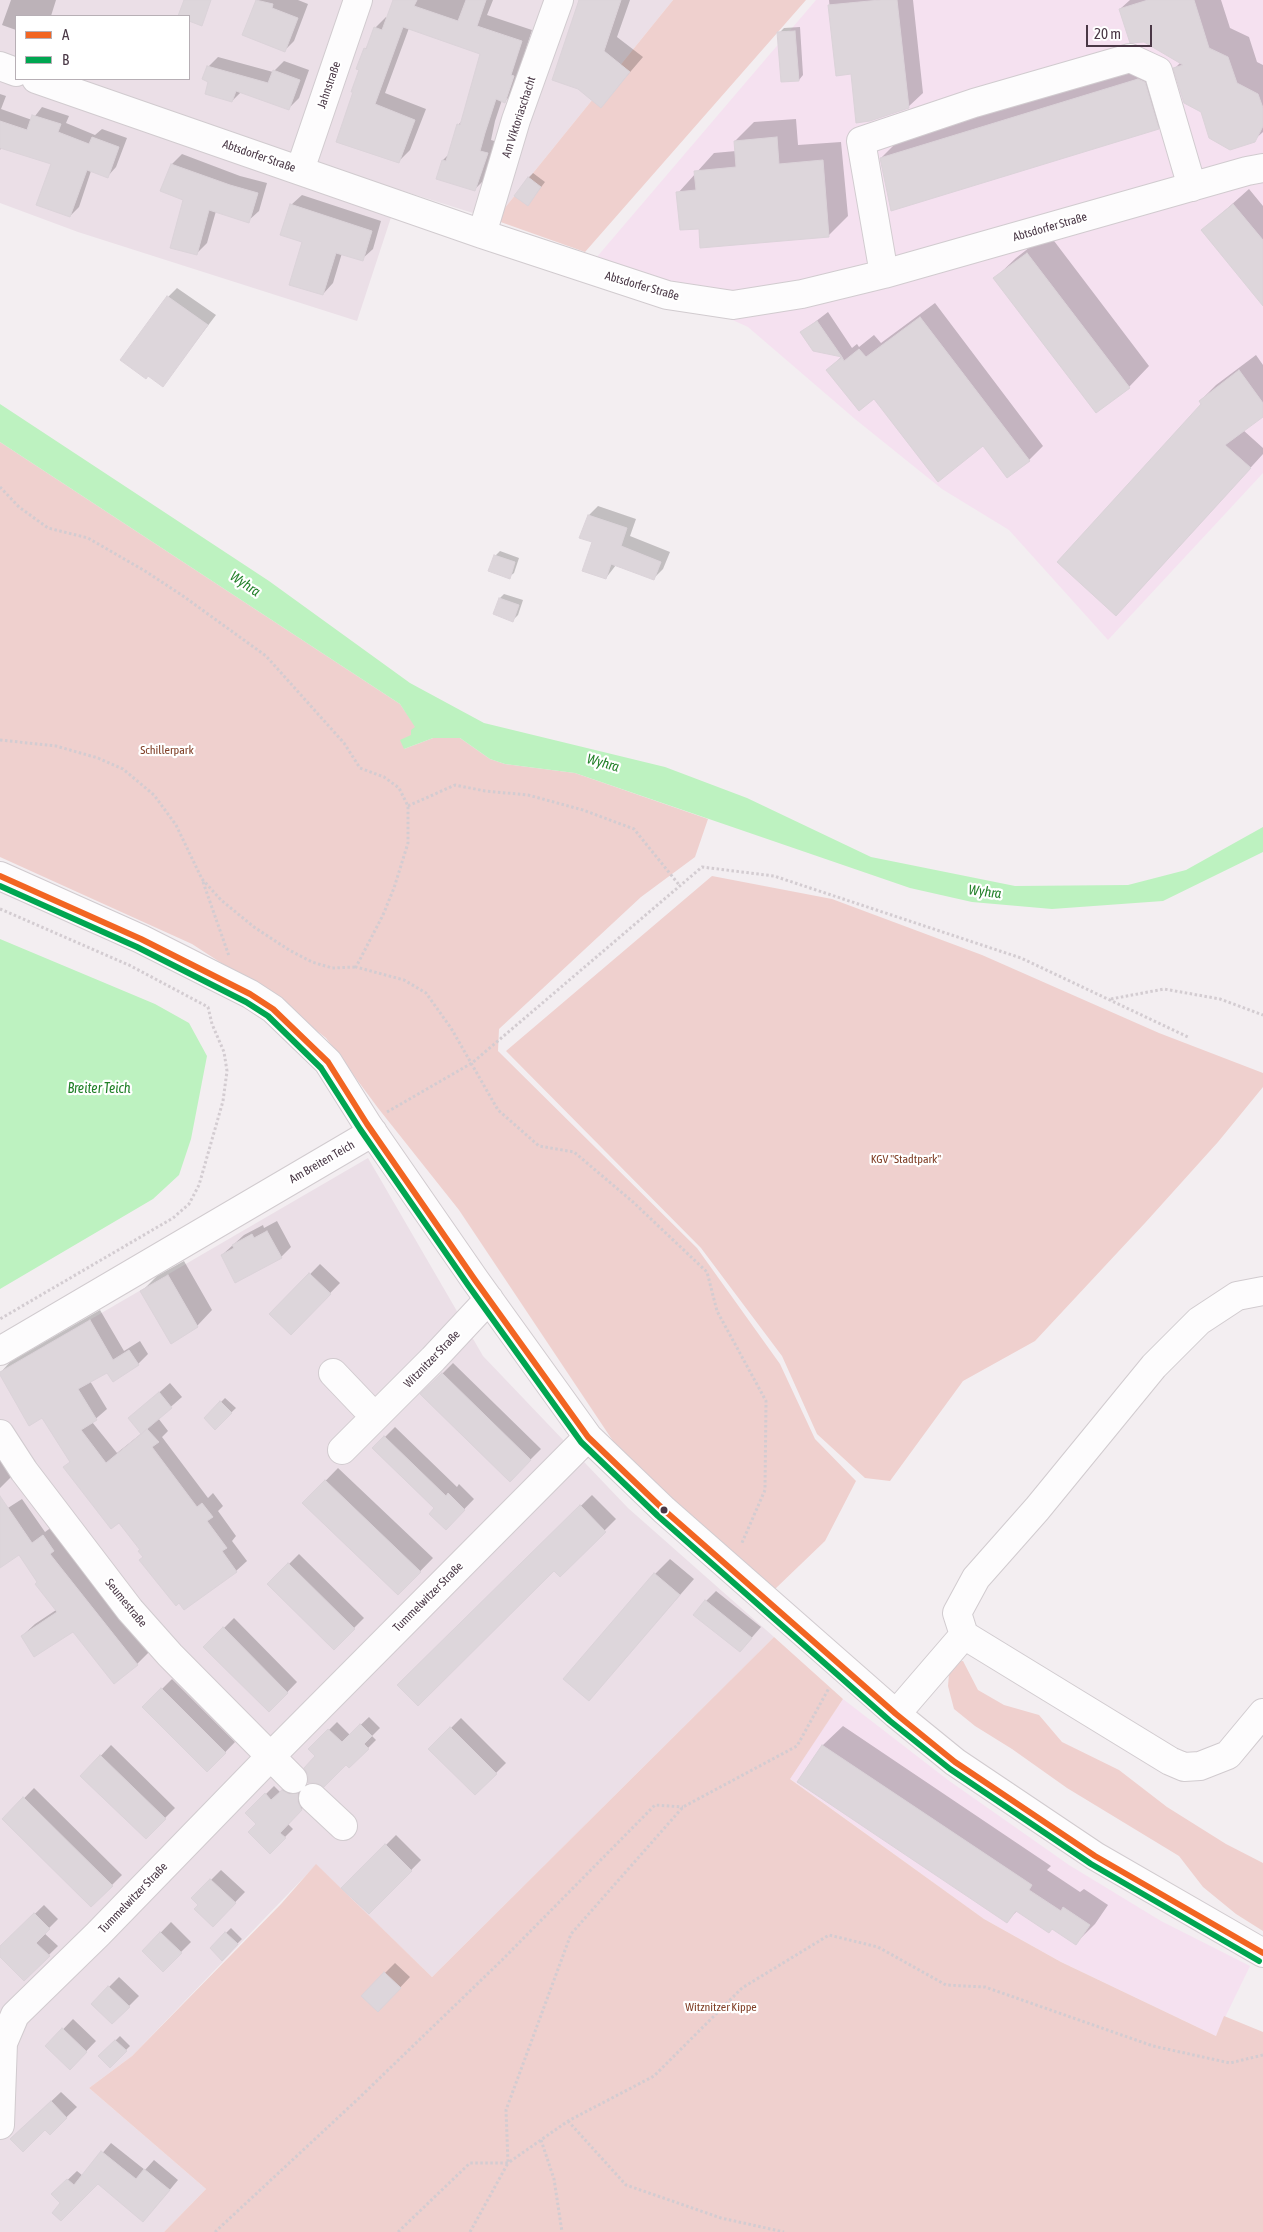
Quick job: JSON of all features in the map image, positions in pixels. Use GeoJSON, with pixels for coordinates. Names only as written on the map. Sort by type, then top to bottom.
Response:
{"type":"FeatureCollection","features":[{"type":"Feature","properties":{"kind":"street","name":"Jahnstraße"},"geometry":{"type":"LineString","coordinates":[[300,170],[358,0]]}},
{"type":"Feature","properties":{"kind":"street","name":"Am Viktoriaschacht"},"geometry":{"type":"LineString","coordinates":[[482,234],[516,120],[559,0]]}},
{"type":"Feature","properties":{"kind":"street"},"geometry":{"type":"LineString","coordinates":[[884,274],[861,141],[974,103],[1130,58],[1158,71],[1192,186]]}},
{"type":"Feature","properties":{"kind":"street"},"geometry":{"type":"LineString","coordinates":[[0,66],[15,72]]}},
{"type":"Feature","properties":{"kind":"street","name":"Abtsdorfer Straße"},"geometry":{"type":"LineString","coordinates":[[39,80],[482,234],[667,295],[733,305],[802,294],[884,274],[1192,186],[1263,168]]}},
{"type":"Feature","properties":{"kind":"street"},"geometry":{"type":"LineString","coordinates":[[0,876],[140,939],[258,999],[273,1009],[328,1062],[370,1128],[588,1437],[664,1510],[843,1669],[955,1762],[1095,1856],[1263,1953]]}},
{"type":"Feature","properties":{"kind":"street","name":"Am Breiten Teich"},"geometry":{"type":"LineString","coordinates":[[0,1351],[370,1128]]}},
{"type":"Feature","properties":{"kind":"street"},"geometry":{"type":"LineString","coordinates":[[1263,1291],[1237,1296],[1199,1321],[1154,1366],[1037,1509],[976,1578],[957,1613],[964,1635],[1184,1768],[1200,1766],[1228,1755],[1263,1713]]}},
{"type":"Feature","properties":{"kind":"street","name":"Witznitzer Straße"},"geometry":{"type":"LineString","coordinates":[[342,1450],[489,1299]]}},
{"type":"Feature","properties":{"kind":"street"},"geometry":{"type":"LineString","coordinates":[[333,1373],[375,1417]]}},
{"type":"Feature","properties":{"kind":"street","name":"Seumestraße"},"geometry":{"type":"LineString","coordinates":[[0,1434],[24,1471],[130,1610],[170,1656],[269,1758]]}},
{"type":"Feature","properties":{"kind":"street","name":"Tummelwitzer Straße"},"geometry":{"type":"LineString","coordinates":[[0,2125],[3,2043],[7,2008],[98,1934],[269,1758],[588,1437]]}},
{"type":"Feature","properties":{"kind":"street"},"geometry":{"type":"LineString","coordinates":[[896,1714],[964,1635]]}},
{"type":"Feature","properties":{"kind":"street"},"geometry":{"type":"LineString","coordinates":[[269,1758],[293,1779]]}},
{"type":"Feature","properties":{"kind":"street"},"geometry":{"type":"LineString","coordinates":[[313,1798],[343,1826]]}},
{"type":"Feature","properties":{"kind":"path"},"geometry":{"type":"LineString","coordinates":[[0,487],[19,507],[48,528],[88,538],[183,596],[266,656],[344,743],[360,768],[384,777],[399,788],[408,806],[408,843],[394,888],[383,915],[356,967]]}},
{"type":"Feature","properties":{"kind":"path"},"geometry":{"type":"LineString","coordinates":[[0,740],[56,746],[98,758],[123,770],[154,795],[176,825],[202,879],[221,900],[254,927],[289,950],[312,962],[332,968],[356,967],[404,980],[426,993],[472,1063],[498,1110],[539,1146],[574,1152],[633,1202],[707,1272],[717,1311],[766,1401],[765,1490],[732,1569]]}},
{"type":"Feature","properties":{"kind":"path"},"geometry":{"type":"LineString","coordinates":[[408,806],[455,785],[484,791],[528,795],[574,808],[634,830],[680,886]]}},
{"type":"Feature","properties":{"kind":"path"},"geometry":{"type":"LineString","coordinates":[[370,1128],[472,1063],[702,867],[774,876],[1021,958],[1188,1036]]}},
{"type":"Feature","properties":{"kind":"path"},"geometry":{"type":"LineString","coordinates":[[0,909],[129,965],[208,1007],[212,1024],[224,1052],[227,1071],[223,1101],[199,1185],[189,1204],[173,1218],[0,1319]]}},
{"type":"Feature","properties":{"kind":"path"},"geometry":{"type":"LineString","coordinates":[[1109,999],[1164,989],[1220,999],[1263,1014]]}},
{"type":"Feature","properties":{"kind":"path"},"geometry":{"type":"LineString","coordinates":[[508,2163],[506,2110],[570,1934],[684,1807],[797,1746],[833,1682],[843,1669]]}},
{"type":"Feature","properties":{"kind":"path"},"geometry":{"type":"LineString","coordinates":[[215,2232],[351,2106],[488,1973],[655,1805],[684,1807]]}},
{"type":"Feature","properties":{"kind":"path"},"geometry":{"type":"LineString","coordinates":[[470,2232],[508,2163],[568,2121],[654,2076],[742,1988],[829,1935],[878,1947],[946,1985],[985,1987],[1153,2046],[1230,2063],[1263,2056]]}},
{"type":"Feature","properties":{"kind":"path"},"geometry":{"type":"LineString","coordinates":[[568,2121],[626,2185],[721,2218],[784,2232]]}},
{"type":"Feature","properties":{"kind":"path"},"geometry":{"type":"LineString","coordinates":[[541,2140],[554,2179],[562,2232]]}},
{"type":"Feature","properties":{"kind":"path"},"geometry":{"type":"LineString","coordinates":[[398,2232],[470,2164],[508,2163]]}},
{"type":"Feature","properties":{"kind":"shaded area"},"geometry":{"type":"Polygon","coordinates":[[[0,0],[673,0],[495,220],[400,190],[357,321],[78,232],[0,203],[0,0]]]}},
{"type":"Feature","properties":{"kind":"shaded area"},"geometry":{"type":"Polygon","coordinates":[[[816,0],[1263,0],[1263,473],[1108,640],[1009,530],[942,489],[855,419],[748,327],[596,258],[816,0]]]}},
{"type":"Feature","properties":{"kind":"shaded area"},"geometry":{"type":"Polygon","coordinates":[[[368,1158],[483,1356],[628,1508],[774,1637],[432,1977],[316,1865],[132,2056],[89,2088],[206,2189],[164,2232],[0,2232],[0,1372],[368,1158]]]}},
{"type":"Feature","properties":{"kind":"shaded area"},"geometry":{"type":"Polygon","coordinates":[[[843,1699],[948,1780],[1069,1865],[1161,1921],[1250,1966],[1216,2036],[1061,1962],[984,1919],[789,1778],[843,1699]]]}},
{"type":"Feature","properties":{"kind":"green space"},"geometry":{"type":"Polygon","coordinates":[[[673,0],[806,0],[585,252],[495,220],[673,0]]]}},
{"type":"Feature","properties":{"kind":"green space","name":"Schillerpark"},"geometry":{"type":"Polygon","coordinates":[[[0,442],[400,704],[416,727],[404,749],[433,738],[460,738],[490,759],[505,764],[575,773],[708,819],[695,857],[641,897],[499,1029],[498,1051],[697,1248],[780,1364],[815,1439],[856,1481],[825,1541],[775,1589],[625,1459],[459,1210],[378,1108],[326,1038],[277,999],[192,944],[0,857],[0,442]]]}},
{"type":"Feature","properties":{"kind":"green space","name":"KGV \"Stadtpark\""},"geometry":{"type":"Polygon","coordinates":[[[712,876],[832,899],[982,955],[1159,1033],[1263,1073],[1263,1087],[1218,1142],[1145,1223],[1035,1341],[963,1381],[890,1481],[865,1478],[817,1434],[782,1356],[701,1248],[506,1051],[712,876]]]}},
{"type":"Feature","properties":{"kind":"green space","name":"Witznitzer Kippe"},"geometry":{"type":"Polygon","coordinates":[[[774,1637],[843,1699],[790,1779],[984,1919],[1061,1962],[1216,2036],[1224,2016],[1263,2032],[1263,2232],[164,2232],[206,2189],[89,2088],[132,2056],[281,1904],[316,1864],[432,1977],[774,1637]]]}},
{"type":"Feature","properties":{"kind":"green space"},"geometry":{"type":"Polygon","coordinates":[[[963,1661],[978,1690],[1004,1705],[1039,1715],[1062,1742],[1119,1770],[1167,1807],[1226,1844],[1263,1863],[1263,1931],[1236,1914],[1203,1887],[1179,1856],[1067,1788],[1012,1749],[975,1726],[954,1709],[948,1686],[950,1662],[963,1661]]]}},
{"type":"Feature","properties":{"kind":"water","name":"Wyhra"},"geometry":{"type":"Polygon","coordinates":[[[0,404],[269,581],[410,683],[484,723],[665,767],[747,798],[871,857],[1015,886],[1128,885],[1186,870],[1263,827],[1263,852],[1163,901],[1052,909],[972,902],[910,888],[575,773],[505,764],[490,759],[460,738],[433,738],[404,749],[400,740],[411,735],[411,730],[415,727],[400,704],[0,442],[0,404]]]}},
{"type":"Feature","properties":{"kind":"water","name":"Breiter Teich"},"geometry":{"type":"Polygon","coordinates":[[[0,939],[155,1004],[189,1023],[207,1056],[191,1139],[179,1175],[153,1199],[0,1289],[0,939]]]}},
{"type":"Feature","properties":{"kind":"building"},"geometry":{"type":"Polygon","coordinates":[[[184,0],[211,0],[202,26],[190,21],[190,15],[178,15],[184,0]]]}},
{"type":"Feature","properties":{"kind":"building"},"geometry":{"type":"Polygon","coordinates":[[[256,0],[273,4],[272,8],[298,18],[285,52],[242,35],[256,0]]]}},
{"type":"Feature","properties":{"kind":"building"},"geometry":{"type":"Polygon","coordinates":[[[393,0],[417,0],[414,6],[458,21],[466,0],[486,0],[477,26],[522,41],[511,75],[514,76],[505,103],[496,99],[485,133],[480,151],[488,153],[475,191],[436,179],[442,160],[446,161],[457,124],[460,125],[480,54],[403,27],[375,104],[415,120],[399,163],[336,142],[353,92],[351,92],[359,70],[356,69],[364,48],[366,49],[374,27],[382,30],[393,0]]]}},
{"type":"Feature","properties":{"kind":"building"},"geometry":{"type":"Polygon","coordinates":[[[579,0],[621,0],[604,51],[630,72],[601,108],[578,89],[552,80],[579,0]]]}},
{"type":"Feature","properties":{"kind":"building"},"geometry":{"type":"Polygon","coordinates":[[[897,0],[909,108],[870,121],[856,123],[851,74],[836,76],[828,5],[897,0]]]}},
{"type":"Feature","properties":{"kind":"building"},"geometry":{"type":"Polygon","coordinates":[[[1148,0],[1194,0],[1209,48],[1228,57],[1237,83],[1258,94],[1263,108],[1263,126],[1255,142],[1230,150],[1209,138],[1201,112],[1184,103],[1173,68],[1183,65],[1144,42],[1130,43],[1119,9],[1148,0]]]}},
{"type":"Feature","properties":{"kind":"building"},"geometry":{"type":"Polygon","coordinates":[[[795,31],[799,81],[781,82],[777,32],[795,31]]]}},
{"type":"Feature","properties":{"kind":"building"},"geometry":{"type":"Polygon","coordinates":[[[207,66],[268,83],[273,70],[300,80],[289,110],[236,91],[232,102],[205,94],[208,82],[202,79],[207,66]]]}},
{"type":"Feature","properties":{"kind":"building"},"geometry":{"type":"Polygon","coordinates":[[[1138,79],[1145,82],[1159,129],[891,211],[880,158],[1138,79]]]}},
{"type":"Feature","properties":{"kind":"building"},"geometry":{"type":"Polygon","coordinates":[[[32,115],[61,124],[58,132],[89,144],[92,137],[119,147],[108,178],[87,170],[70,217],[36,205],[51,164],[0,148],[0,121],[27,130],[32,115]]]}},
{"type":"Feature","properties":{"kind":"building"},"geometry":{"type":"Polygon","coordinates":[[[777,137],[779,164],[823,160],[829,237],[700,248],[699,229],[680,230],[676,192],[696,190],[694,171],[736,167],[734,141],[777,137]]]}},
{"type":"Feature","properties":{"kind":"building"},"geometry":{"type":"Polygon","coordinates":[[[171,164],[258,193],[249,223],[209,210],[197,255],[170,248],[183,200],[160,191],[171,164]]]}},
{"type":"Feature","properties":{"kind":"building"},"geometry":{"type":"Polygon","coordinates":[[[528,177],[541,187],[528,206],[514,196],[528,177]]]}},
{"type":"Feature","properties":{"kind":"building"},"geometry":{"type":"Polygon","coordinates":[[[290,204],[372,231],[363,261],[336,253],[323,295],[289,285],[302,242],[280,235],[290,204]]]}},
{"type":"Feature","properties":{"kind":"building"},"geometry":{"type":"Polygon","coordinates":[[[1233,204],[1263,240],[1263,306],[1201,230],[1233,204]]]}},
{"type":"Feature","properties":{"kind":"building"},"geometry":{"type":"Polygon","coordinates":[[[1027,253],[1130,388],[1096,413],[993,278],[1027,253]]]}},
{"type":"Feature","properties":{"kind":"building"},"geometry":{"type":"Polygon","coordinates":[[[167,296],[208,325],[163,387],[148,376],[146,379],[120,360],[167,296]]]}},
{"type":"Feature","properties":{"kind":"building"},"geometry":{"type":"Polygon","coordinates":[[[920,317],[1030,461],[1007,478],[983,446],[938,482],[874,399],[859,411],[826,370],[842,357],[844,361],[859,349],[866,357],[920,317]]]}},
{"type":"Feature","properties":{"kind":"building"},"geometry":{"type":"Polygon","coordinates":[[[817,321],[842,357],[813,351],[800,332],[817,321]]]}},
{"type":"Feature","properties":{"kind":"building"},"geometry":{"type":"Polygon","coordinates":[[[1239,370],[1263,403],[1263,417],[1225,445],[1251,468],[1116,616],[1057,562],[1201,404],[1199,401],[1239,370]]]}},
{"type":"Feature","properties":{"kind":"building"},"geometry":{"type":"Polygon","coordinates":[[[588,515],[627,528],[621,546],[661,562],[654,580],[611,564],[606,579],[582,571],[592,542],[579,538],[588,515]]]}},
{"type":"Feature","properties":{"kind":"building"},"geometry":{"type":"Polygon","coordinates":[[[494,555],[515,562],[510,579],[488,571],[494,555]]]}},
{"type":"Feature","properties":{"kind":"building"},"geometry":{"type":"Polygon","coordinates":[[[499,598],[519,605],[513,622],[493,614],[499,598]]]}},
{"type":"Feature","properties":{"kind":"building"},"geometry":{"type":"Polygon","coordinates":[[[267,1231],[282,1258],[235,1283],[221,1255],[234,1248],[232,1245],[252,1234],[254,1238],[267,1231]]]}},
{"type":"Feature","properties":{"kind":"building"},"geometry":{"type":"Polygon","coordinates":[[[309,1273],[331,1294],[291,1335],[269,1314],[309,1273]]]}},
{"type":"Feature","properties":{"kind":"building"},"geometry":{"type":"Polygon","coordinates":[[[168,1275],[198,1327],[171,1344],[140,1291],[168,1275]]]}},
{"type":"Feature","properties":{"kind":"building"},"geometry":{"type":"Polygon","coordinates":[[[90,1320],[113,1360],[129,1350],[139,1365],[113,1382],[107,1373],[78,1389],[97,1420],[81,1430],[106,1463],[147,1429],[159,1442],[152,1447],[197,1507],[202,1503],[213,1517],[207,1521],[227,1548],[222,1551],[237,1572],[184,1610],[179,1603],[176,1606],[139,1560],[143,1557],[138,1551],[140,1550],[119,1523],[111,1529],[63,1467],[70,1462],[42,1418],[29,1426],[0,1375],[0,1372],[90,1320]]]}},
{"type":"Feature","properties":{"kind":"building"},"geometry":{"type":"Polygon","coordinates":[[[442,1373],[531,1460],[510,1482],[420,1394],[442,1373]]]}},
{"type":"Feature","properties":{"kind":"building"},"geometry":{"type":"Polygon","coordinates":[[[159,1392],[172,1408],[141,1434],[128,1418],[159,1392]]]}},
{"type":"Feature","properties":{"kind":"building"},"geometry":{"type":"Polygon","coordinates":[[[220,1401],[232,1413],[215,1430],[204,1418],[220,1401]]]}},
{"type":"Feature","properties":{"kind":"building"},"geometry":{"type":"Polygon","coordinates":[[[384,1436],[446,1496],[448,1493],[465,1510],[446,1530],[429,1514],[434,1508],[372,1448],[384,1436]]]}},
{"type":"Feature","properties":{"kind":"building"},"geometry":{"type":"Polygon","coordinates":[[[325,1480],[421,1572],[398,1595],[302,1503],[325,1480]]]}},
{"type":"Feature","properties":{"kind":"building"},"geometry":{"type":"Polygon","coordinates":[[[0,1496],[32,1543],[43,1535],[54,1551],[50,1554],[138,1665],[114,1684],[73,1632],[34,1657],[21,1636],[57,1612],[35,1584],[37,1582],[19,1555],[0,1568],[0,1496]]]}},
{"type":"Feature","properties":{"kind":"building"},"geometry":{"type":"Polygon","coordinates":[[[580,1505],[606,1532],[560,1577],[554,1571],[418,1706],[397,1685],[580,1505]]]}},
{"type":"Feature","properties":{"kind":"building"},"geometry":{"type":"Polygon","coordinates":[[[288,1563],[355,1629],[334,1650],[267,1584],[288,1563]]]}},
{"type":"Feature","properties":{"kind":"building"},"geometry":{"type":"Polygon","coordinates":[[[654,1573],[680,1595],[589,1701],[563,1679],[654,1573]]]}},
{"type":"Feature","properties":{"kind":"building"},"geometry":{"type":"Polygon","coordinates":[[[705,1600],[752,1638],[740,1652],[693,1615],[705,1600]]]}},
{"type":"Feature","properties":{"kind":"building"},"geometry":{"type":"Polygon","coordinates":[[[223,1627],[288,1693],[269,1712],[203,1647],[223,1627]]]}},
{"type":"Feature","properties":{"kind":"building"},"geometry":{"type":"Polygon","coordinates":[[[161,1688],[226,1753],[207,1772],[142,1707],[161,1688]]]}},
{"type":"Feature","properties":{"kind":"building"},"geometry":{"type":"Polygon","coordinates":[[[360,1724],[372,1736],[364,1744],[369,1749],[349,1768],[346,1765],[324,1787],[316,1783],[308,1783],[308,1775],[304,1768],[315,1756],[308,1749],[328,1729],[342,1742],[360,1724]]]}},
{"type":"Feature","properties":{"kind":"building"},"geometry":{"type":"Polygon","coordinates":[[[450,1727],[497,1774],[475,1795],[428,1749],[450,1727]]]}},
{"type":"Feature","properties":{"kind":"building"},"geometry":{"type":"Polygon","coordinates":[[[822,1745],[1032,1885],[1029,1890],[1061,1911],[1063,1907],[1090,1925],[1076,1945],[1052,1929],[1049,1933],[1016,1911],[1007,1923],[797,1782],[822,1745]]]}},
{"type":"Feature","properties":{"kind":"building"},"geometry":{"type":"Polygon","coordinates":[[[100,1755],[166,1819],[146,1839],[80,1776],[100,1755]]]}},
{"type":"Feature","properties":{"kind":"building"},"geometry":{"type":"Polygon","coordinates":[[[282,1790],[289,1794],[298,1793],[298,1802],[302,1810],[280,1833],[286,1838],[270,1854],[248,1832],[256,1824],[245,1813],[265,1793],[271,1800],[282,1790]]]}},
{"type":"Feature","properties":{"kind":"building"},"geometry":{"type":"Polygon","coordinates":[[[23,1797],[113,1886],[91,1907],[2,1819],[23,1797]]]}},
{"type":"Feature","properties":{"kind":"building"},"geometry":{"type":"Polygon","coordinates":[[[385,1844],[412,1871],[369,1914],[341,1888],[385,1844]]]}},
{"type":"Feature","properties":{"kind":"building"},"geometry":{"type":"Polygon","coordinates":[[[210,1879],[236,1903],[213,1927],[194,1909],[198,1905],[191,1898],[210,1879]]]}},
{"type":"Feature","properties":{"kind":"building"},"geometry":{"type":"Polygon","coordinates":[[[34,1913],[50,1929],[36,1943],[50,1956],[24,1981],[0,1957],[0,1946],[34,1913]]]}},
{"type":"Feature","properties":{"kind":"building"},"geometry":{"type":"Polygon","coordinates":[[[160,1932],[182,1953],[163,1972],[142,1951],[160,1932]]]}},
{"type":"Feature","properties":{"kind":"building"},"geometry":{"type":"Polygon","coordinates":[[[225,1932],[238,1944],[222,1961],[210,1948],[225,1932]]]}},
{"type":"Feature","properties":{"kind":"building"},"geometry":{"type":"Polygon","coordinates":[[[384,1972],[401,1988],[378,2012],[361,1996],[384,1972]]]}},
{"type":"Feature","properties":{"kind":"building"},"geometry":{"type":"Polygon","coordinates":[[[108,1986],[130,2007],[112,2024],[91,2004],[108,1986]]]}},
{"type":"Feature","properties":{"kind":"building"},"geometry":{"type":"Polygon","coordinates":[[[62,2028],[87,2052],[70,2070],[45,2046],[62,2028]]]}},
{"type":"Feature","properties":{"kind":"building"},"geometry":{"type":"Polygon","coordinates":[[[115,2040],[127,2051],[110,2068],[98,2056],[115,2040]]]}},
{"type":"Feature","properties":{"kind":"building"},"geometry":{"type":"Polygon","coordinates":[[[51,2101],[67,2118],[50,2135],[45,2130],[23,2152],[10,2139],[51,2101]]]}},
{"type":"Feature","properties":{"kind":"building"},"geometry":{"type":"Polygon","coordinates":[[[101,2151],[136,2179],[144,2169],[170,2190],[143,2222],[98,2184],[61,2221],[52,2213],[60,2203],[51,2194],[67,2179],[74,2185],[101,2151]]]}},
{"type":"Feature","properties":{"kind":"transit line","name":"A"},"geometry":{"type":"LineString","coordinates":[[0,876],[141,939],[250,994],[273,1009],[328,1062],[367,1124],[475,1280],[588,1437],[664,1510],[896,1714],[955,1762],[1095,1856],[1263,1953]]}},
{"type":"Feature","properties":{"kind":"transit line","name":"B"},"geometry":{"type":"LineString","coordinates":[[0,886],[137,947],[246,1002],[268,1016],[321,1068],[360,1129],[468,1285],[581,1442],[658,1516],[890,1721],[950,1769],[1091,1864],[1259,1961]]}}]}
